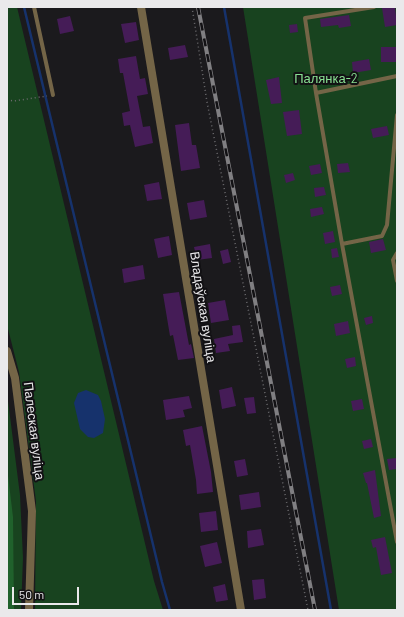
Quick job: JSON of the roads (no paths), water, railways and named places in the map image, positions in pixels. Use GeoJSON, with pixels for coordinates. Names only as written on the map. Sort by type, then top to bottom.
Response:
{"type":"FeatureCollection","features":[{"type":"Feature","properties":{"kind":"street","name":"Владаўская вуліца"},"geometry":{"type":"LineString","coordinates":[[141,7],[241,610]]}},
{"type":"Feature","properties":{"kind":"street","name":"Палеская вуліца"},"geometry":{"type":"LineString","coordinates":[[7,351],[15,378],[32,511],[29,610]]}},
{"type":"Feature","properties":{"kind":"lane"},"geometry":{"type":"LineString","coordinates":[[34,7],[53,95]]}},
{"type":"Feature","properties":{"kind":"lane"},"geometry":{"type":"LineString","coordinates":[[374,7],[305,18],[316,93],[342,244],[397,542]]}},
{"type":"Feature","properties":{"kind":"lane"},"geometry":{"type":"LineString","coordinates":[[316,93],[397,76]]}},
{"type":"Feature","properties":{"kind":"lane"},"geometry":{"type":"LineString","coordinates":[[342,244],[382,236],[387,225],[397,115]]}},
{"type":"Feature","properties":{"kind":"lane"},"geometry":{"type":"LineString","coordinates":[[397,253],[393,260],[397,281]]}},
{"type":"Feature","properties":{"kind":"water"},"geometry":{"type":"Polygon","coordinates":[[[86,390],[98,395],[105,419],[103,433],[94,438],[88,437],[80,429],[74,403],[78,393],[86,390]]]}},
{"type":"Feature","properties":{"kind":"waterway"},"geometry":{"type":"LineString","coordinates":[[24,7],[170,610]]}},
{"type":"Feature","properties":{"kind":"waterway"},"geometry":{"type":"LineString","coordinates":[[224,7],[331,610]]}},
{"type":"Feature","properties":{"kind":"railway"},"geometry":{"type":"LineString","coordinates":[[198,7],[315,610]]}},
{"type":"Feature","properties":{"kind":"park label","name":"Палянка-2"},"geometry":{"type":"Point","coordinates":[326,79]}}]}
